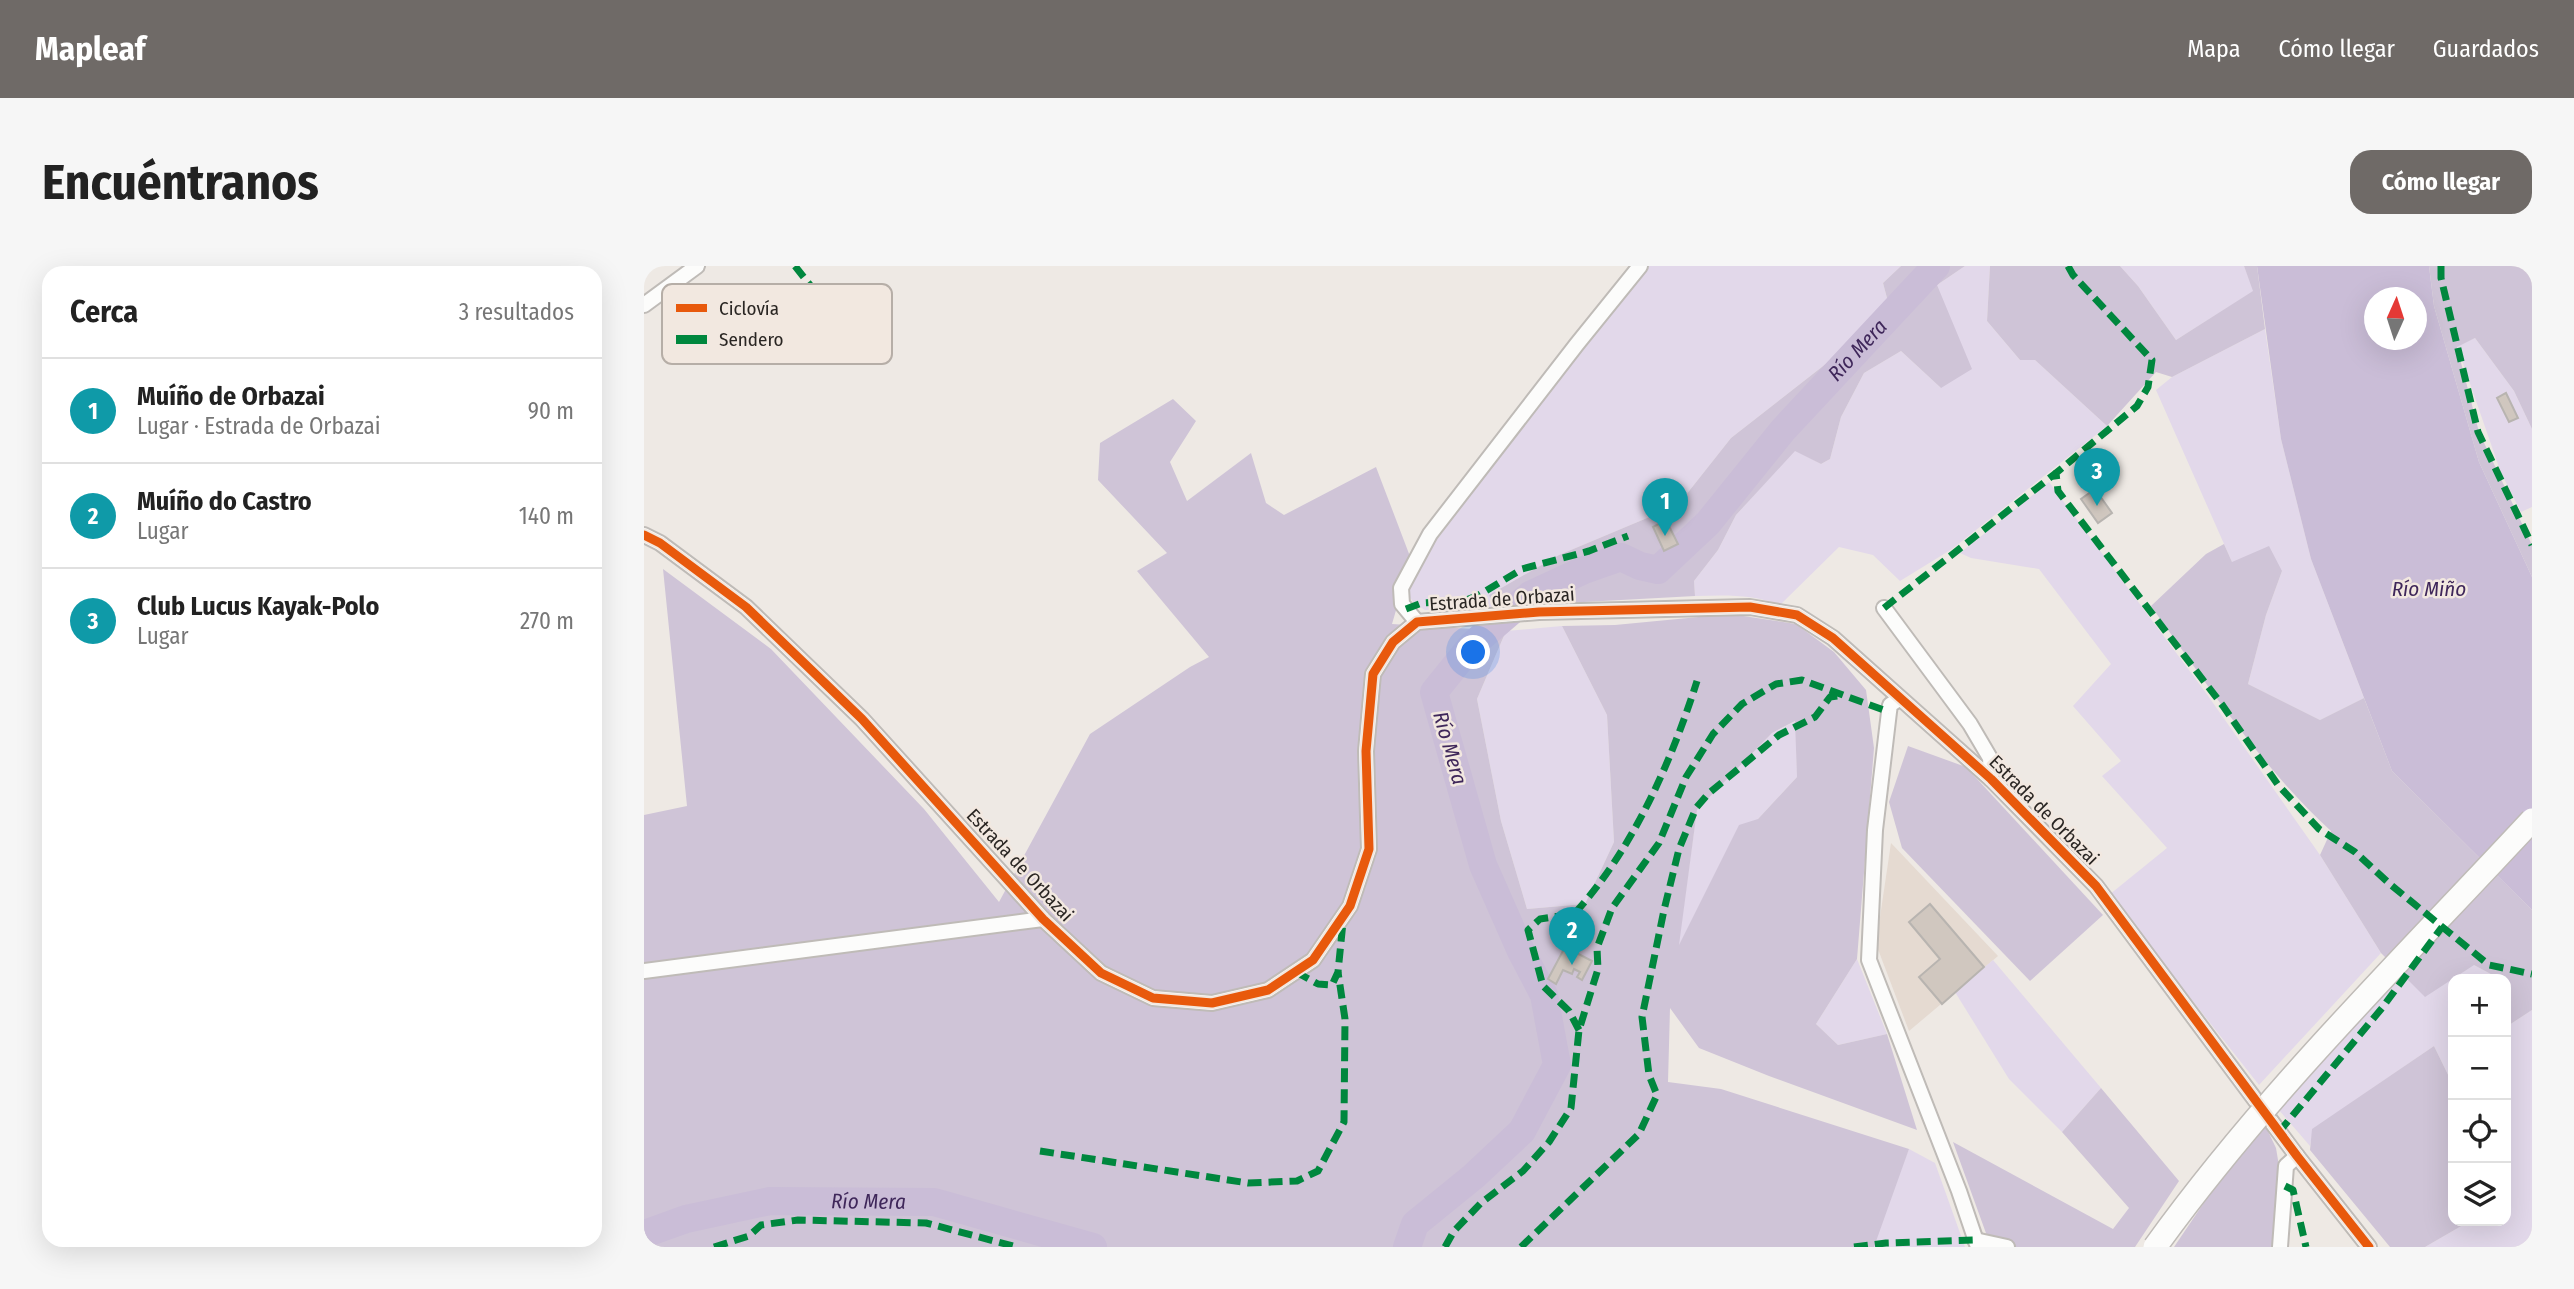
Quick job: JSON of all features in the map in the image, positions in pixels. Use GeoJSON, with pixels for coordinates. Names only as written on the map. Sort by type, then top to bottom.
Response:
{"type":"FeatureCollection","features":[{"type":"Feature","properties":{"kind":"highway"},"geometry":{"type":"LineString","coordinates":[[2155,1247],[2179,1214],[2299,1070],[2532,820]]}},
{"type":"Feature","properties":{"kind":"street"},"geometry":{"type":"LineString","coordinates":[[673,284],[697,266]]}},
{"type":"Feature","properties":{"kind":"street"},"geometry":{"type":"LineString","coordinates":[[1417,622],[1402,604],[1401,589],[1430,534],[1640,266]]}},
{"type":"Feature","properties":{"kind":"street"},"geometry":{"type":"LineString","coordinates":[[644,305],[662,292]]}},
{"type":"Feature","properties":{"kind":"street","name":"Estrada de Orbazai"},"geometry":{"type":"LineString","coordinates":[[644,535],[660,543],[746,607],[862,719],[1043,919],[1101,973],[1153,998],[1212,1003],[1268,990],[1313,960],[1350,906],[1369,849],[1366,751],[1373,674],[1392,642],[1417,622],[1539,612],[1750,607],[1797,615],[1833,638],[1991,779],[2096,886],[2297,1156],[2369,1247]]}},
{"type":"Feature","properties":{"kind":"street"},"geometry":{"type":"LineString","coordinates":[[1884,608],[1970,724],[1990,758],[1991,779]]}},
{"type":"Feature","properties":{"kind":"street"},"geometry":{"type":"LineString","coordinates":[[1899,699],[1890,705],[1875,830],[1870,960],[1977,1243],[2007,1247]]}},
{"type":"Feature","properties":{"kind":"street"},"geometry":{"type":"LineString","coordinates":[[644,971],[1043,919]]}},
{"type":"Feature","properties":{"kind":"street"},"geometry":{"type":"LineString","coordinates":[[2280,1247],[2286,1166],[2297,1156]]}},
{"type":"Feature","properties":{"kind":"shaded area"},"geometry":{"type":"Polygon","coordinates":[[[1647,266],[1901,266],[1883,283],[1891,313],[1731,438],[1678,505],[1559,555],[1489,595],[1493,607],[1425,610],[1414,603],[1409,596],[1408,583],[1434,536],[1647,266]]]}},
{"type":"Feature","properties":{"kind":"shaded area"},"geometry":{"type":"Polygon","coordinates":[[[1901,266],[1965,266],[1937,285],[1972,369],[1941,388],[1901,351],[1864,373],[1841,417],[1830,459],[1821,464],[1795,451],[1736,515],[1718,550],[1694,581],[1695,596],[1493,607],[1489,595],[1559,555],[1678,505],[1731,438],[1891,313],[1883,283],[1901,266]]]}},
{"type":"Feature","properties":{"kind":"shaded area"},"geometry":{"type":"Polygon","coordinates":[[[1965,266],[1990,266],[1987,321],[2020,360],[2035,360],[2107,426],[1952,549],[1900,581],[1873,555],[1839,547],[1780,605],[1749,597],[1695,596],[1694,581],[1718,550],[1736,515],[1795,450],[1821,464],[1830,459],[1841,417],[1864,373],[1901,351],[1941,388],[1937,285],[1965,266]]]}},
{"type":"Feature","properties":{"kind":"shaded area"},"geometry":{"type":"Polygon","coordinates":[[[1990,266],[2120,266],[2138,286],[2176,340],[2253,291],[2244,266],[2257,266],[2265,329],[2172,377],[2156,372],[2107,426],[2035,360],[2020,360],[1987,321],[1990,266]]]}},
{"type":"Feature","properties":{"kind":"shaded area"},"geometry":{"type":"Polygon","coordinates":[[[2120,266],[2244,266],[2254,291],[2176,340],[2138,286],[2120,266]]]}},
{"type":"Feature","properties":{"kind":"shaded area"},"geometry":{"type":"Polygon","coordinates":[[[2429,266],[2532,266],[2532,429],[2514,391],[2475,338],[2457,347],[2479,432],[2532,545],[2532,577],[2479,462],[2434,306],[2429,266]]]}},
{"type":"Feature","properties":{"kind":"shaded area"},"geometry":{"type":"Polygon","coordinates":[[[2265,329],[2281,439],[2311,559],[2364,698],[2320,720],[2248,684],[2266,615],[2282,571],[2232,562],[2156,390],[2172,377],[2265,329]]]}},
{"type":"Feature","properties":{"kind":"shaded area"},"geometry":{"type":"Polygon","coordinates":[[[2475,338],[2514,391],[2532,429],[2532,507],[2521,512],[2501,473],[2457,346],[2475,338]]]}},
{"type":"Feature","properties":{"kind":"shaded area"},"geometry":{"type":"Polygon","coordinates":[[[1173,399],[1196,421],[1170,462],[1187,501],[1251,453],[1266,503],[1284,515],[1376,467],[1411,559],[1392,624],[1506,631],[1477,699],[1501,821],[1527,909],[1585,904],[1614,842],[1607,715],[1562,626],[1615,625],[1730,614],[1796,624],[1834,652],[1866,690],[1874,748],[1857,959],[1816,1024],[1838,1045],[1887,1034],[1917,1130],[1699,1048],[1670,1008],[1668,1082],[1721,1089],[1909,1149],[1874,1247],[644,1247],[644,815],[687,806],[663,569],[771,649],[924,809],[999,902],[1090,734],[1209,657],[1137,571],[1167,553],[1098,480],[1100,443],[1173,399]],[[1795,721],[1772,733],[1697,810],[1679,945],[1739,825],[1758,819],[1797,777],[1795,721]]]}},
{"type":"Feature","properties":{"kind":"shaded area"},"geometry":{"type":"Polygon","coordinates":[[[2049,482],[2206,693],[2320,855],[2381,953],[2259,1085],[2109,895],[2167,848],[2102,776],[2121,761],[2073,706],[2111,664],[2039,569],[1971,558],[1960,553],[2049,482]]]}},
{"type":"Feature","properties":{"kind":"shaded area"},"geometry":{"type":"Polygon","coordinates":[[[2224,544],[2232,562],[2269,546],[2282,571],[2266,615],[2248,684],[2320,720],[2364,698],[2392,771],[2532,910],[2532,1010],[2511,1024],[2511,974],[2491,974],[2474,965],[2460,974],[2448,974],[2448,982],[2425,997],[2381,953],[2320,855],[2331,831],[2305,806],[2258,752],[2151,606],[2206,554],[2224,544]]]}},
{"type":"Feature","properties":{"kind":"shaded area"},"geometry":{"type":"Polygon","coordinates":[[[1562,626],[1607,715],[1614,842],[1585,904],[1527,909],[1501,821],[1477,699],[1506,631],[1562,626]]]}},
{"type":"Feature","properties":{"kind":"shaded area"},"geometry":{"type":"Polygon","coordinates":[[[1796,721],[1797,777],[1758,819],[1678,947],[1697,810],[1772,733],[1796,721]]]}},
{"type":"Feature","properties":{"kind":"shaded area"},"geometry":{"type":"Polygon","coordinates":[[[1908,746],[1966,767],[2103,915],[2030,981],[1902,848],[1889,802],[1908,746]]]}},
{"type":"Feature","properties":{"kind":"shaded area"},"geometry":{"type":"Polygon","coordinates":[[[1891,843],[1998,956],[1909,1031],[1876,944],[1891,843]]]}},
{"type":"Feature","properties":{"kind":"shaded area"},"geometry":{"type":"Polygon","coordinates":[[[1857,959],[1887,1034],[1838,1045],[1816,1024],[1857,959]]]}},
{"type":"Feature","properties":{"kind":"shaded area"},"geometry":{"type":"Polygon","coordinates":[[[1993,960],[2101,1088],[2062,1132],[2009,1079],[1955,992],[1993,960]]]}},
{"type":"Feature","properties":{"kind":"shaded area"},"geometry":{"type":"Polygon","coordinates":[[[2474,965],[2491,974],[2448,974],[2448,1075],[2434,1046],[2313,1129],[2310,1146],[2278,1109],[2401,973],[2474,965]]]}},
{"type":"Feature","properties":{"kind":"shaded area"},"geometry":{"type":"Polygon","coordinates":[[[2532,1010],[2532,1247],[2425,1247],[2461,1226],[2511,1226],[2511,1024],[2532,1010]]]}},
{"type":"Feature","properties":{"kind":"shaded area"},"geometry":{"type":"Polygon","coordinates":[[[2434,1046],[2448,1075],[2448,1226],[2461,1226],[2425,1247],[2390,1247],[2310,1150],[2312,1129],[2434,1046]]]}},
{"type":"Feature","properties":{"kind":"shaded area"},"geometry":{"type":"Polygon","coordinates":[[[2101,1088],[2179,1181],[2135,1247],[1991,1247],[1953,1142],[2113,1229],[2129,1208],[2062,1132],[2101,1088]]]}},
{"type":"Feature","properties":{"kind":"shaded area"},"geometry":{"type":"Polygon","coordinates":[[[2265,1125],[2276,1148],[2280,1172],[2272,1247],[2174,1247],[2218,1182],[2265,1125]]]}},
{"type":"Feature","properties":{"kind":"shaded area"},"geometry":{"type":"Polygon","coordinates":[[[1909,1149],[1935,1163],[1965,1247],[1869,1247],[1909,1149]]]}},
{"type":"Feature","properties":{"kind":"water","name":"Río Miño"},"geometry":{"type":"Polygon","coordinates":[[[2257,266],[2429,266],[2434,306],[2479,462],[2532,577],[2532,910],[2392,771],[2311,559],[2281,439],[2257,266]]]}},
{"type":"Feature","properties":{"kind":"building"},"geometry":{"type":"Polygon","coordinates":[[[2506,393],[2518,418],[2509,422],[2497,398],[2506,393]]]}},
{"type":"Feature","properties":{"kind":"building"},"geometry":{"type":"Polygon","coordinates":[[[2095,489],[2112,513],[2098,523],[2081,499],[2095,489]]]}},
{"type":"Feature","properties":{"kind":"building"},"geometry":{"type":"Polygon","coordinates":[[[1666,520],[1678,544],[1664,551],[1653,527],[1666,520]]]}},
{"type":"Feature","properties":{"kind":"building"},"geometry":{"type":"Polygon","coordinates":[[[1930,904],[1984,967],[1942,1004],[1919,977],[1940,959],[1909,922],[1930,904]]]}},
{"type":"Feature","properties":{"kind":"building"},"geometry":{"type":"Polygon","coordinates":[[[1565,947],[1592,961],[1582,980],[1577,977],[1580,972],[1574,969],[1572,974],[1563,970],[1556,984],[1548,979],[1565,947]]]}},
{"type":"Feature","properties":{"kind":"waterway","name":"Río Mera"},"geometry":{"type":"LineString","coordinates":[[1407,1247],[1415,1224],[1474,1176],[1522,1131],[1557,1065],[1544,995],[1521,951],[1483,865],[1434,692],[1472,645],[1530,595],[1584,570],[1621,557],[1640,566],[1658,570],[1708,523],[1783,430],[1936,266]]}},
{"type":"Feature","properties":{"kind":"waterway","name":"Río Mera"},"geometry":{"type":"LineString","coordinates":[[644,1234],[686,1219],[770,1201],[934,1202],[1093,1247]]}},
{"type":"Feature","properties":{"kind":"marked path"},"geometry":{"type":"LineString","coordinates":[[795,266],[809,284]]}},
{"type":"Feature","properties":{"kind":"marked path"},"geometry":{"type":"LineString","coordinates":[[2068,266],[2073,275],[2152,360],[2148,387],[2137,406],[2056,473],[2058,491],[2223,706],[2278,785],[2319,829],[2355,852],[2489,965],[2532,974]]}},
{"type":"Feature","properties":{"kind":"marked path"},"geometry":{"type":"LineString","coordinates":[[2441,266],[2441,278],[2478,432],[2532,545]]}},
{"type":"Feature","properties":{"kind":"marked path"},"geometry":{"type":"LineString","coordinates":[[1884,608],[2056,473]]}},
{"type":"Feature","properties":{"kind":"marked path"},"geometry":{"type":"LineString","coordinates":[[1406,609],[1422,603],[1464,601],[1522,569],[1589,551],[1628,536]]}},
{"type":"Feature","properties":{"kind":"marked path"},"geometry":{"type":"LineString","coordinates":[[1445,1247],[1454,1231],[1481,1203],[1523,1171],[1549,1142],[1571,1108],[1579,1030],[1598,969],[1597,948],[1612,908],[1659,843],[1686,777],[1713,734],[1742,704],[1776,684],[1802,680],[1889,712]]}},
{"type":"Feature","properties":{"kind":"marked path"},"geometry":{"type":"LineString","coordinates":[[1579,1030],[1569,1011],[1543,986],[1528,930],[1540,919],[1574,914],[1614,863],[1648,805],[1675,743],[1697,681]]}},
{"type":"Feature","properties":{"kind":"marked path"},"geometry":{"type":"LineString","coordinates":[[1521,1247],[1639,1134],[1657,1095],[1649,1075],[1642,1017],[1679,849],[1696,808],[1708,794],[1779,735],[1815,717],[1830,697],[1844,695]]}},
{"type":"Feature","properties":{"kind":"marked path"},"geometry":{"type":"LineString","coordinates":[[1296,972],[1318,984],[1332,985],[1338,972],[1343,922]]}},
{"type":"Feature","properties":{"kind":"marked path"},"geometry":{"type":"LineString","coordinates":[[2279,1132],[2382,1008],[2442,927]]}},
{"type":"Feature","properties":{"kind":"marked path"},"geometry":{"type":"LineString","coordinates":[[1040,1151],[1248,1183],[1297,1181],[1318,1171],[1344,1122],[1345,1019],[1338,972]]}},
{"type":"Feature","properties":{"kind":"marked path"},"geometry":{"type":"LineString","coordinates":[[2285,1186],[2293,1190],[2306,1247]]}},
{"type":"Feature","properties":{"kind":"marked path"},"geometry":{"type":"LineString","coordinates":[[714,1247],[749,1236],[761,1225],[798,1220],[926,1223],[1017,1247]]}},
{"type":"Feature","properties":{"kind":"marked path"},"geometry":{"type":"LineString","coordinates":[[1854,1247],[1886,1243],[1975,1240]]}},
{"type":"Feature","properties":{"kind":"cycle path"},"geometry":{"type":"LineString","coordinates":[[644,535],[660,543],[746,607],[862,719],[1043,919],[1101,973],[1153,998],[1212,1003],[1268,990],[1313,960],[1350,906],[1369,849],[1366,751],[1373,674],[1393,642],[1417,622],[1539,612],[1750,607],[1797,615],[1833,638],[1991,779],[2096,886],[2297,1156],[2369,1247]]}},
{"type":"Feature","properties":{"kind":"place","name":"Club Lucus Kayak-Polo"},"geometry":{"type":"Point","coordinates":[2097,506]}},
{"type":"Feature","properties":{"kind":"place","name":"Muíño de Orbazai"},"geometry":{"type":"Point","coordinates":[1665,536]}},
{"type":"Feature","properties":{"kind":"place","name":"Muíño do Castro"},"geometry":{"type":"Point","coordinates":[1572,965]}}]}
